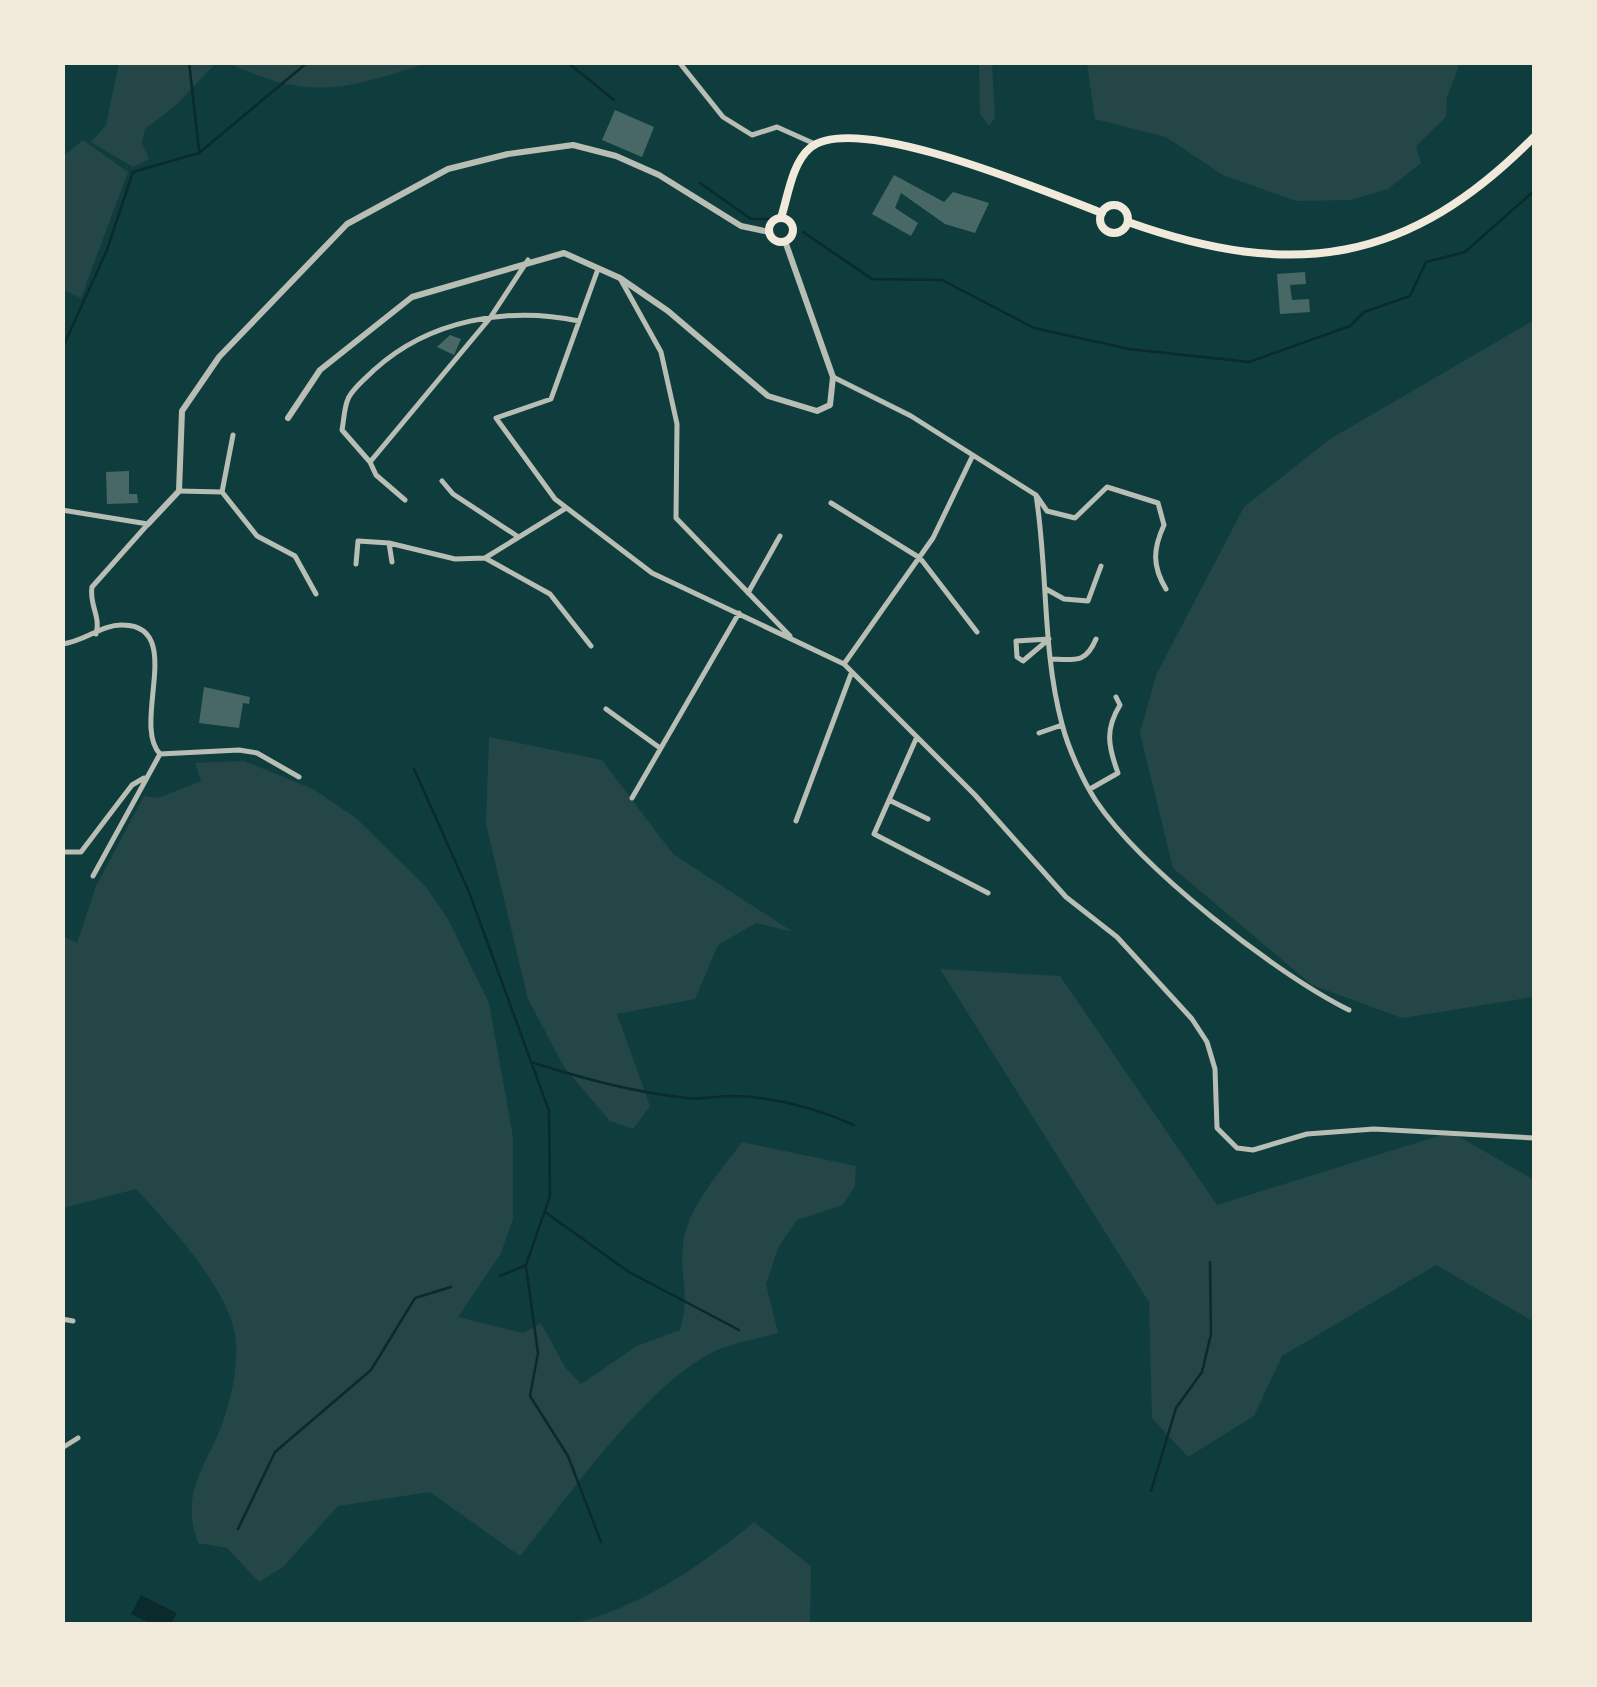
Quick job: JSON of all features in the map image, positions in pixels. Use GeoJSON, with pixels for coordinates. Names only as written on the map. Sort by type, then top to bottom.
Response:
{"type":"FeatureCollection","features":[{"type":"Feature","properties":{"kind":"main road"},"geometry":{"type":"LineString","coordinates":[[781,218],[793,228],[785,241],[776,241],[769,232],[772,222],[781,218],[798,165],[815,144],[841,136],[911,148],[1102,213]]}},
{"type":"Feature","properties":{"kind":"main road"},"geometry":{"type":"LineString","coordinates":[[1128,222],[1120,232],[1110,232],[1102,226],[1102,213],[1111,205],[1120,206],[1128,222],[1213,249],[1326,252],[1365,248],[1398,238],[1447,209],[1534,137]]}},
{"type":"Feature","properties":{"kind":"street"},"geometry":{"type":"LineString","coordinates":[[679,62],[723,118],[752,136],[777,127],[815,144]]}},
{"type":"Feature","properties":{"kind":"street"},"geometry":{"type":"LineString","coordinates":[[96,634],[100,620],[90,597],[92,587],[179,491],[182,411],[219,356],[347,224],[448,169],[508,154],[573,145],[630,162],[742,226],[769,232]]}},
{"type":"Feature","properties":{"kind":"street"},"geometry":{"type":"LineString","coordinates":[[288,418],[320,370],[412,297],[528,260],[564,253],[620,278],[668,311],[768,396],[818,410],[830,405],[833,377],[785,241]]}},
{"type":"Feature","properties":{"kind":"street"},"geometry":{"type":"LineString","coordinates":[[370,462],[490,318],[528,260]]}},
{"type":"Feature","properties":{"kind":"street"},"geometry":{"type":"LineString","coordinates":[[598,266],[551,399],[496,418],[566,508],[652,573],[844,664],[916,740],[976,795],[1066,897],[1117,937],[1192,1019],[1207,1042],[1215,1070],[1217,1128],[1237,1148],[1254,1150],[1306,1134],[1374,1130],[1534,1138]]}},
{"type":"Feature","properties":{"kind":"street"},"geometry":{"type":"LineString","coordinates":[[620,278],[661,352],[677,424],[676,518],[794,640]]}},
{"type":"Feature","properties":{"kind":"street"},"geometry":{"type":"LineString","coordinates":[[405,500],[376,475],[370,462],[342,430],[348,397],[395,352],[425,333],[539,312],[579,320]]}},
{"type":"Feature","properties":{"kind":"street"},"geometry":{"type":"LineString","coordinates":[[833,377],[912,416],[1036,495],[1048,512],[1075,518],[1107,487],[1158,503],[1164,525],[1156,544],[1154,570],[1166,589]]}},
{"type":"Feature","properties":{"kind":"street"},"geometry":{"type":"LineString","coordinates":[[233,436],[222,492],[257,536],[295,556],[316,594]]}},
{"type":"Feature","properties":{"kind":"street"},"geometry":{"type":"LineString","coordinates":[[844,664],[920,558],[972,457]]}},
{"type":"Feature","properties":{"kind":"street"},"geometry":{"type":"LineString","coordinates":[[442,481],[453,494],[517,536]]}},
{"type":"Feature","properties":{"kind":"street"},"geometry":{"type":"LineString","coordinates":[[179,491],[222,492]]}},
{"type":"Feature","properties":{"kind":"street"},"geometry":{"type":"LineString","coordinates":[[1036,495],[1049,639],[1062,725],[1090,789],[1136,848],[1250,947],[1315,993],[1349,1010]]}},
{"type":"Feature","properties":{"kind":"street"},"geometry":{"type":"LineString","coordinates":[[832,503],[920,558],[977,632]]}},
{"type":"Feature","properties":{"kind":"street"},"geometry":{"type":"LineString","coordinates":[[484,558],[566,508]]}},
{"type":"Feature","properties":{"kind":"street"},"geometry":{"type":"LineString","coordinates":[[62,510],[148,524]]}},
{"type":"Feature","properties":{"kind":"street"},"geometry":{"type":"LineString","coordinates":[[748,593],[780,536]]}},
{"type":"Feature","properties":{"kind":"street"},"geometry":{"type":"LineString","coordinates":[[356,564],[358,541],[406,546],[455,559],[484,558],[550,594],[590,646]]}},
{"type":"Feature","properties":{"kind":"street"},"geometry":{"type":"LineString","coordinates":[[388,543],[392,562]]}},
{"type":"Feature","properties":{"kind":"street"},"geometry":{"type":"LineString","coordinates":[[1046,589],[1064,599],[1088,601],[1100,566]]}},
{"type":"Feature","properties":{"kind":"street"},"geometry":{"type":"LineString","coordinates":[[632,798],[740,612]]}},
{"type":"Feature","properties":{"kind":"street"},"geometry":{"type":"LineString","coordinates":[[62,644],[122,624],[137,626],[150,638],[155,675],[150,744],[160,754],[257,752],[299,777]]}},
{"type":"Feature","properties":{"kind":"street"},"geometry":{"type":"LineString","coordinates":[[1049,639],[1030,658],[1023,661],[1017,657],[1016,642],[1049,639]]}},
{"type":"Feature","properties":{"kind":"street"},"geometry":{"type":"LineString","coordinates":[[1052,659],[1082,660],[1096,639]]}},
{"type":"Feature","properties":{"kind":"street"},"geometry":{"type":"LineString","coordinates":[[796,820],[851,674]]}},
{"type":"Feature","properties":{"kind":"street"},"geometry":{"type":"LineString","coordinates":[[1090,789],[1118,772],[1108,742],[1108,727],[1120,704],[1116,698]]}},
{"type":"Feature","properties":{"kind":"street"},"geometry":{"type":"LineString","coordinates":[[606,710],[660,748]]}},
{"type":"Feature","properties":{"kind":"street"},"geometry":{"type":"LineString","coordinates":[[1039,733],[1062,725]]}},
{"type":"Feature","properties":{"kind":"street"},"geometry":{"type":"LineString","coordinates":[[916,740],[874,834],[988,893]]}},
{"type":"Feature","properties":{"kind":"street"},"geometry":{"type":"LineString","coordinates":[[93,876],[160,754]]}},
{"type":"Feature","properties":{"kind":"street"},"geometry":{"type":"LineString","coordinates":[[62,852],[81,852],[132,785],[147,777]]}},
{"type":"Feature","properties":{"kind":"street"},"geometry":{"type":"LineString","coordinates":[[889,800],[928,819]]}},
{"type":"Feature","properties":{"kind":"street"},"geometry":{"type":"LineString","coordinates":[[62,1319],[73,1320]]}},
{"type":"Feature","properties":{"kind":"street"},"geometry":{"type":"LineString","coordinates":[[62,1448],[78,1438]]}},
{"type":"Feature","properties":{"kind":"shaded area"},"geometry":{"type":"Polygon","coordinates":[[[1087,62],[1460,63],[1447,97],[1446,117],[1416,146],[1421,163],[1388,189],[1350,200],[1296,201],[1223,175],[1166,137],[1095,119],[1087,62]]]}},
{"type":"Feature","properties":{"kind":"shaded area"},"geometry":{"type":"Polygon","coordinates":[[[119,63],[216,63],[176,105],[145,129],[142,143],[149,159],[133,167],[91,142],[106,125],[119,63]]]}},
{"type":"Feature","properties":{"kind":"shaded area"},"geometry":{"type":"Polygon","coordinates":[[[228,63],[427,63],[349,85],[306,87],[282,83],[228,63]]]}},
{"type":"Feature","properties":{"kind":"shaded area"},"geometry":{"type":"Polygon","coordinates":[[[979,63],[992,63],[995,118],[989,126],[980,114],[979,63]]]}},
{"type":"Feature","properties":{"kind":"shaded area"},"geometry":{"type":"Polygon","coordinates":[[[83,140],[128,172],[81,298],[63,290],[62,157],[83,140]]]}},
{"type":"Feature","properties":{"kind":"shaded area"},"geometry":{"type":"Polygon","coordinates":[[[1534,320],[1534,997],[1402,1018],[1312,985],[1173,868],[1140,733],[1156,675],[1244,507],[1330,439],[1534,320]]]}},
{"type":"Feature","properties":{"kind":"shaded area"},"geometry":{"type":"Polygon","coordinates":[[[489,737],[602,760],[673,854],[793,932],[756,923],[718,945],[695,999],[617,1014],[650,1106],[633,1129],[610,1121],[564,1067],[528,999],[486,824],[489,737]]]}},
{"type":"Feature","properties":{"kind":"shaded area"},"geometry":{"type":"Polygon","coordinates":[[[244,761],[313,789],[356,818],[425,886],[448,919],[489,1003],[513,1137],[513,1219],[501,1253],[458,1317],[523,1333],[541,1323],[565,1367],[581,1384],[637,1346],[680,1330],[685,1305],[682,1255],[686,1230],[706,1190],[742,1142],[856,1166],[855,1186],[843,1205],[797,1220],[778,1248],[766,1284],[778,1333],[704,1357],[654,1396],[520,1556],[430,1492],[338,1506],[283,1567],[259,1582],[227,1548],[198,1543],[193,1523],[194,1490],[220,1430],[235,1374],[236,1344],[230,1317],[195,1257],[136,1189],[63,1208],[63,936],[77,943],[96,886],[144,796],[158,798],[201,781],[195,763],[244,761]]]}},
{"type":"Feature","properties":{"kind":"shaded area"},"geometry":{"type":"Polygon","coordinates":[[[940,969],[1060,976],[1217,1205],[1451,1132],[1534,1180],[1534,1322],[1436,1265],[1282,1356],[1254,1416],[1188,1457],[1152,1418],[1149,1302],[940,969]]]}},
{"type":"Feature","properties":{"kind":"shaded area"},"geometry":{"type":"Polygon","coordinates":[[[754,1522],[811,1566],[810,1624],[573,1624],[646,1596],[713,1554],[754,1522]]]}},
{"type":"Feature","properties":{"kind":"shaded area"},"geometry":{"type":"Polygon","coordinates":[[[141,1595],[177,1613],[171,1624],[152,1624],[131,1614],[141,1595]]]}},
{"type":"Feature","properties":{"kind":"building"},"geometry":{"type":"Polygon","coordinates":[[[615,110],[654,127],[642,157],[602,140],[615,110]]]}},
{"type":"Feature","properties":{"kind":"building"},"geometry":{"type":"Polygon","coordinates":[[[894,175],[944,202],[953,192],[989,203],[975,233],[945,224],[901,193],[895,208],[918,223],[911,236],[872,214],[894,175]]]}},
{"type":"Feature","properties":{"kind":"building"},"geometry":{"type":"Polygon","coordinates":[[[1305,272],[1306,284],[1290,285],[1292,300],[1309,299],[1310,312],[1280,314],[1277,274],[1305,272]]]}},
{"type":"Feature","properties":{"kind":"building"},"geometry":{"type":"Polygon","coordinates":[[[450,335],[461,339],[454,355],[437,347],[450,335]]]}},
{"type":"Feature","properties":{"kind":"building"},"geometry":{"type":"Polygon","coordinates":[[[129,471],[129,494],[137,494],[138,503],[107,504],[106,472],[129,471]]]}},
{"type":"Feature","properties":{"kind":"building"},"geometry":{"type":"Polygon","coordinates":[[[204,687],[250,697],[249,704],[243,703],[239,728],[199,723],[204,687]]]}},
{"type":"Feature","properties":{"kind":"waterway"},"geometry":{"type":"LineString","coordinates":[[189,62],[199,150]]}},
{"type":"Feature","properties":{"kind":"waterway"},"geometry":{"type":"LineString","coordinates":[[62,349],[107,250],[133,172],[199,153],[308,62]]}},
{"type":"Feature","properties":{"kind":"waterway"},"geometry":{"type":"LineString","coordinates":[[422,62],[454,62]]}},
{"type":"Feature","properties":{"kind":"waterway"},"geometry":{"type":"LineString","coordinates":[[567,62],[614,100]]}},
{"type":"Feature","properties":{"kind":"waterway"},"geometry":{"type":"LineString","coordinates":[[700,183],[751,219],[772,219]]}},
{"type":"Feature","properties":{"kind":"waterway"},"geometry":{"type":"LineString","coordinates":[[803,232],[872,279],[942,280],[1034,328],[1129,349],[1249,362],[1350,326],[1364,312],[1410,296],[1426,262],[1465,252],[1534,191]]}},
{"type":"Feature","properties":{"kind":"waterway"},"geometry":{"type":"LineString","coordinates":[[414,769],[469,892],[549,1111],[550,1196],[526,1265],[500,1276]]}},
{"type":"Feature","properties":{"kind":"waterway"},"geometry":{"type":"LineString","coordinates":[[534,1063],[666,1095],[779,1101],[854,1125]]}},
{"type":"Feature","properties":{"kind":"waterway"},"geometry":{"type":"LineString","coordinates":[[545,1212],[629,1272],[739,1330]]}},
{"type":"Feature","properties":{"kind":"waterway"},"geometry":{"type":"LineString","coordinates":[[1151,1491],[1176,1408],[1202,1372],[1211,1334],[1210,1262]]}},
{"type":"Feature","properties":{"kind":"waterway"},"geometry":{"type":"LineString","coordinates":[[526,1267],[538,1353],[530,1396],[568,1456],[601,1542]]}},
{"type":"Feature","properties":{"kind":"waterway"},"geometry":{"type":"LineString","coordinates":[[238,1529],[275,1452],[371,1370],[415,1298],[451,1287]]}}]}
